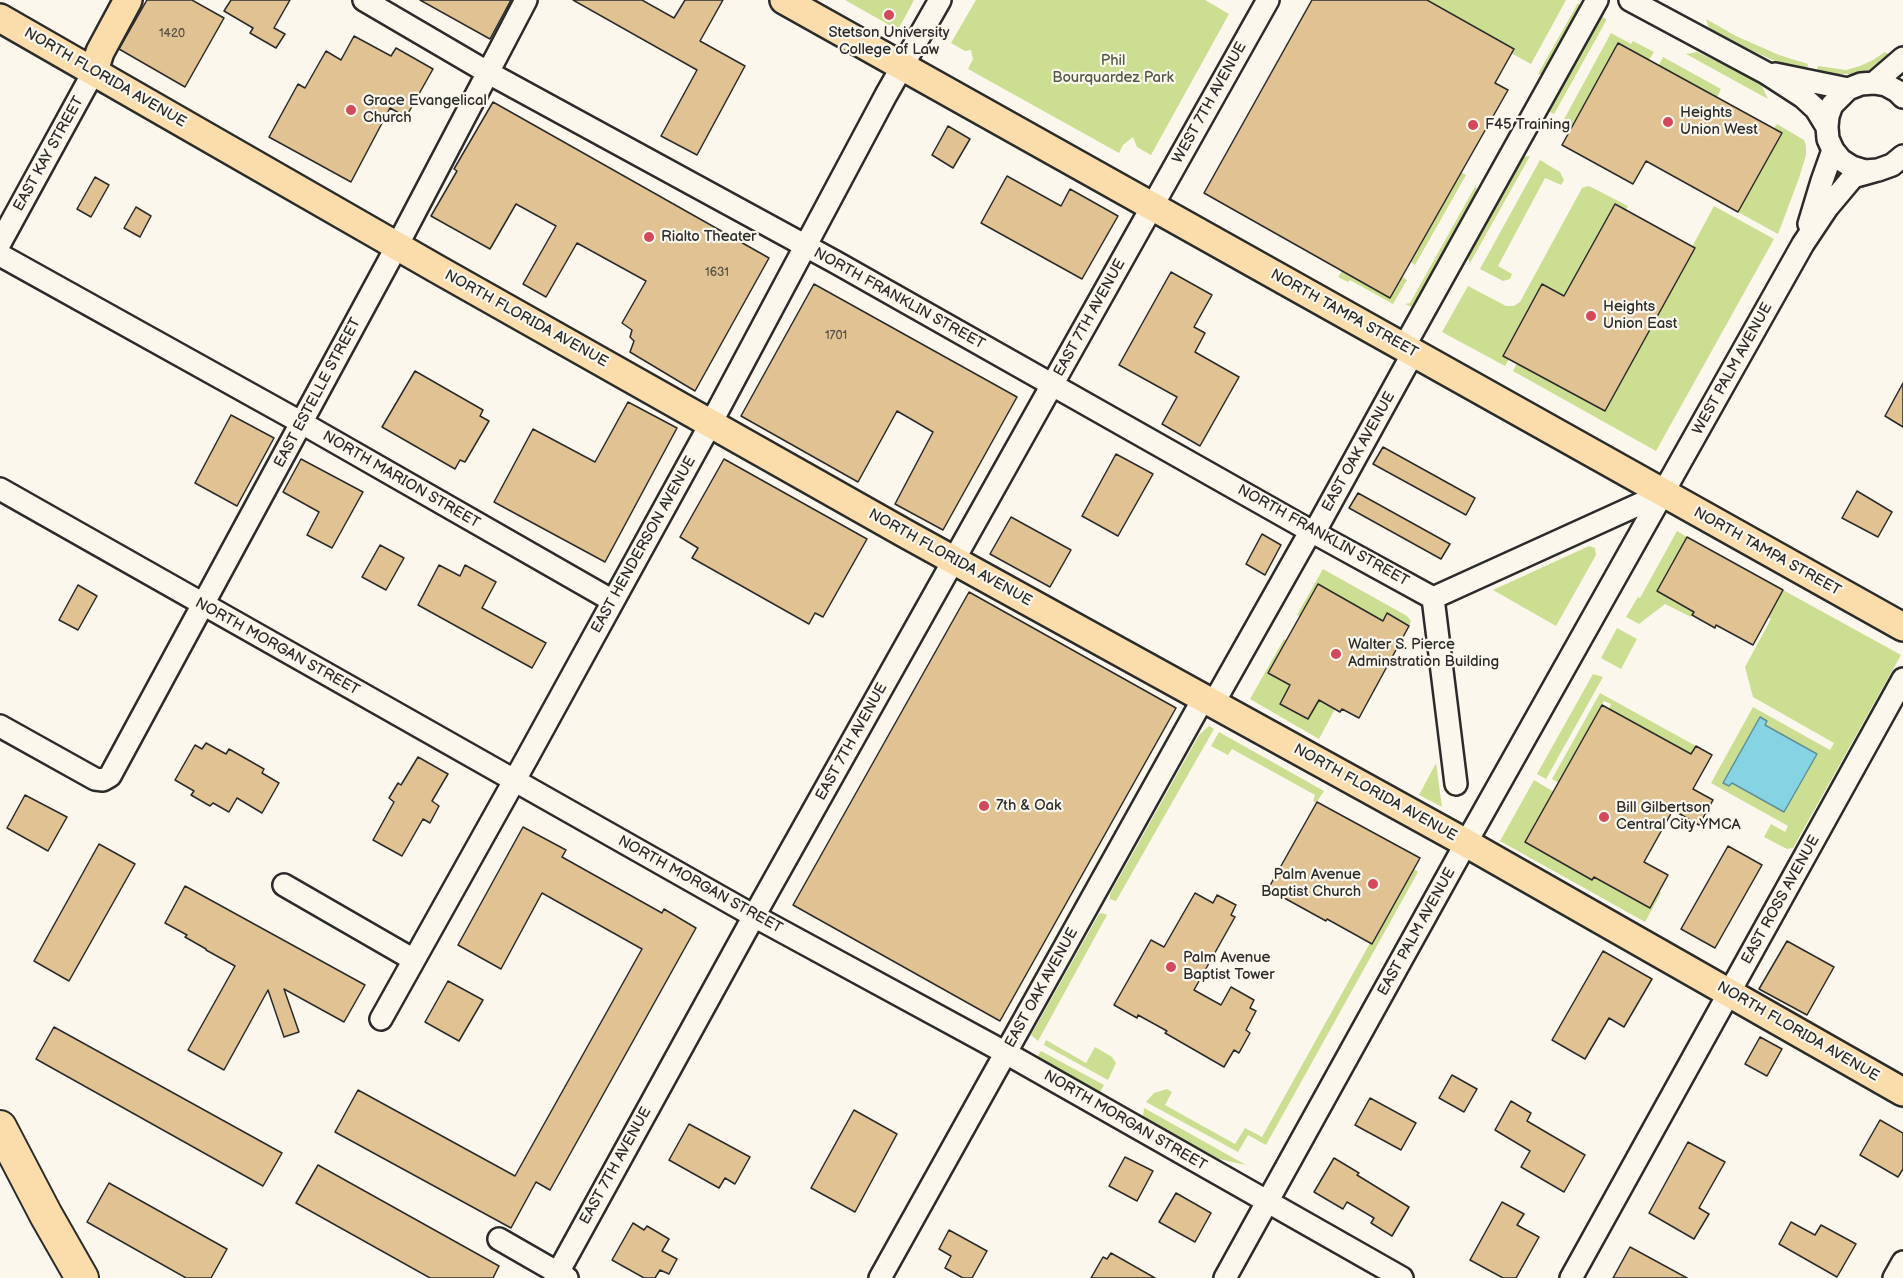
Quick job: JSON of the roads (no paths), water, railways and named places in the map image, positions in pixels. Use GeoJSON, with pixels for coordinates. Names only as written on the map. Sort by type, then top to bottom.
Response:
{"type":"FeatureCollection","features":[{"type":"Feature","properties":{"kind":"highway"},"geometry":{"type":"LineString","coordinates":[[2,1129],[46,1215],[82,1278]]}},
{"type":"Feature","properties":{"kind":"main road","name":"NORTH TAMPA STREET"},"geometry":{"type":"LineString","coordinates":[[784,0],[1903,627]]}},
{"type":"Feature","properties":{"kind":"main road","name":"EAST KAY STREET"},"geometry":{"type":"LineString","coordinates":[[94,71],[100,52],[128,1]]}},
{"type":"Feature","properties":{"kind":"main road","name":"NORTH FLORIDA AVENUE"},"geometry":{"type":"LineString","coordinates":[[0,18],[954,561],[1466,843],[1903,1092]]}},
{"type":"Feature","properties":{"kind":"street","name":"NORTH FRANKLIN STREET"},"geometry":{"type":"LineString","coordinates":[[364,0],[487,72],[804,246],[1433,598]]}},
{"type":"Feature","properties":{"kind":"street","name":"EAST ESTELLE STREET"},"geometry":{"type":"LineString","coordinates":[[0,726],[94,779],[103,780],[112,773],[397,246],[526,0]]}},
{"type":"Feature","properties":{"kind":"street","name":"EAST HENDERSON AVENUE"},"geometry":{"type":"LineString","coordinates":[[381,1019],[711,423],[804,246],[940,0]]}},
{"type":"Feature","properties":{"kind":"street","name":"WEST 7TH AVENUE"},"geometry":{"type":"LineString","coordinates":[[1152,207],[1268,0]]}},
{"type":"Feature","properties":{"kind":"street","name":"EAST OAK AVENUE"},"geometry":{"type":"LineString","coordinates":[[880,1278],[1005,1053],[1208,701],[1309,534],[1314,533],[1409,350],[1597,0]]}},
{"type":"Feature","properties":{"kind":"street"},"geometry":{"type":"LineString","coordinates":[[1630,0],[1766,73],[1803,97],[1816,109],[1827,127]]}},
{"type":"Feature","properties":{"kind":"street"},"geometry":{"type":"LineString","coordinates":[[1874,83],[1903,58]]}},
{"type":"Feature","properties":{"kind":"street","name":"EAST KAY STREET"},"geometry":{"type":"LineString","coordinates":[[0,243],[94,71]]}},
{"type":"Feature","properties":{"kind":"street"},"geometry":{"type":"LineString","coordinates":[[1766,73],[1848,89]]}},
{"type":"Feature","properties":{"kind":"street"},"geometry":{"type":"LineString","coordinates":[[1833,150],[1828,139],[1828,116],[1832,105],[1848,89],[1861,84],[1874,83],[1886,85],[1903,97]]}},
{"type":"Feature","properties":{"kind":"street","name":"WEST PALM AVENUE"},"geometry":{"type":"LineString","coordinates":[[1833,150],[1841,160],[1865,171],[1894,165]]}},
{"type":"Feature","properties":{"kind":"street","name":"WEST PALM AVENUE"},"geometry":{"type":"LineString","coordinates":[[1803,244],[1833,150]]}},
{"type":"Feature","properties":{"kind":"street","name":"WEST PALM AVENUE"},"geometry":{"type":"LineString","coordinates":[[1664,493],[1803,244],[1827,208],[1853,177],[1894,165]]}},
{"type":"Feature","properties":{"kind":"street","name":"EAST 7TH AVENUE"},"geometry":{"type":"LineString","coordinates":[[560,1276],[754,916],[1152,207]]}},
{"type":"Feature","properties":{"kind":"street","name":"NORTH MARION STREET"},"geometry":{"type":"LineString","coordinates":[[0,255],[302,423],[613,601]]}},
{"type":"Feature","properties":{"kind":"street","name":"NORTH MORGAN STREET"},"geometry":{"type":"LineString","coordinates":[[0,489],[754,916],[1005,1053],[1401,1278]]}},
{"type":"Feature","properties":{"kind":"street"},"geometry":{"type":"LineString","coordinates":[[1456,784],[1433,598],[1664,493]]}},
{"type":"Feature","properties":{"kind":"street","name":"EAST PALM AVENUE"},"geometry":{"type":"LineString","coordinates":[[1225,1278],[1466,843],[1664,493]]}},
{"type":"Feature","properties":{"kind":"street","name":"EAST ROSS AVENUE"},"geometry":{"type":"LineString","coordinates":[[1570,1278],[1903,679]]}},
{"type":"Feature","properties":{"kind":"street"},"geometry":{"type":"LineString","coordinates":[[284,885],[414,960]]}},
{"type":"Feature","properties":{"kind":"street"},"geometry":{"type":"LineString","coordinates":[[499,1239],[560,1276]]}},
{"type":"Feature","properties":{"kind":"street"},"geometry":{"type":"LineString","coordinates":[[1893,1278],[1903,1262]]}},
{"type":"Feature","properties":{"kind":"water"},"geometry":{"type":"Polygon","coordinates":[[[1760,717],[1767,721],[1765,725],[1817,754],[1784,812],[1732,783],[1729,786],[1723,783],[1760,717]]]}},
{"type":"Feature","properties":{"kind":"place","name":"Stetson University College of Law"},"geometry":{"type":"Point","coordinates":[889,15]}},
{"type":"Feature","properties":{"kind":"place","name":"Grace Evangelical Church"},"geometry":{"type":"Point","coordinates":[351,110]}},
{"type":"Feature","properties":{"kind":"place","name":"Heights Union West"},"geometry":{"type":"Point","coordinates":[1668,122]}},
{"type":"Feature","properties":{"kind":"place","name":"F45 Training"},"geometry":{"type":"Point","coordinates":[1473,125]}},
{"type":"Feature","properties":{"kind":"place","name":"Rialto Theater"},"geometry":{"type":"Point","coordinates":[649,237]}},
{"type":"Feature","properties":{"kind":"place","name":"Heights Union East"},"geometry":{"type":"Point","coordinates":[1591,316]}},
{"type":"Feature","properties":{"kind":"place","name":"Walter S. Pierce Adminstration Building"},"geometry":{"type":"Point","coordinates":[1336,654]}},
{"type":"Feature","properties":{"kind":"place","name":"7th & Oak"},"geometry":{"type":"Point","coordinates":[984,806]}},
{"type":"Feature","properties":{"kind":"place","name":"Bill Gilbertson Central City YMCA"},"geometry":{"type":"Point","coordinates":[1604,817]}},
{"type":"Feature","properties":{"kind":"place","name":"Palm Avenue Baptist Church"},"geometry":{"type":"Point","coordinates":[1373,884]}},
{"type":"Feature","properties":{"kind":"place","name":"Palm Avenue Baptist Tower"},"geometry":{"type":"Point","coordinates":[1171,967]}},
{"type":"Feature","properties":{"kind":"park label","name":"Phil Bourquardez Park"},"geometry":{"type":"Point","coordinates":[1113,70]}}]}
